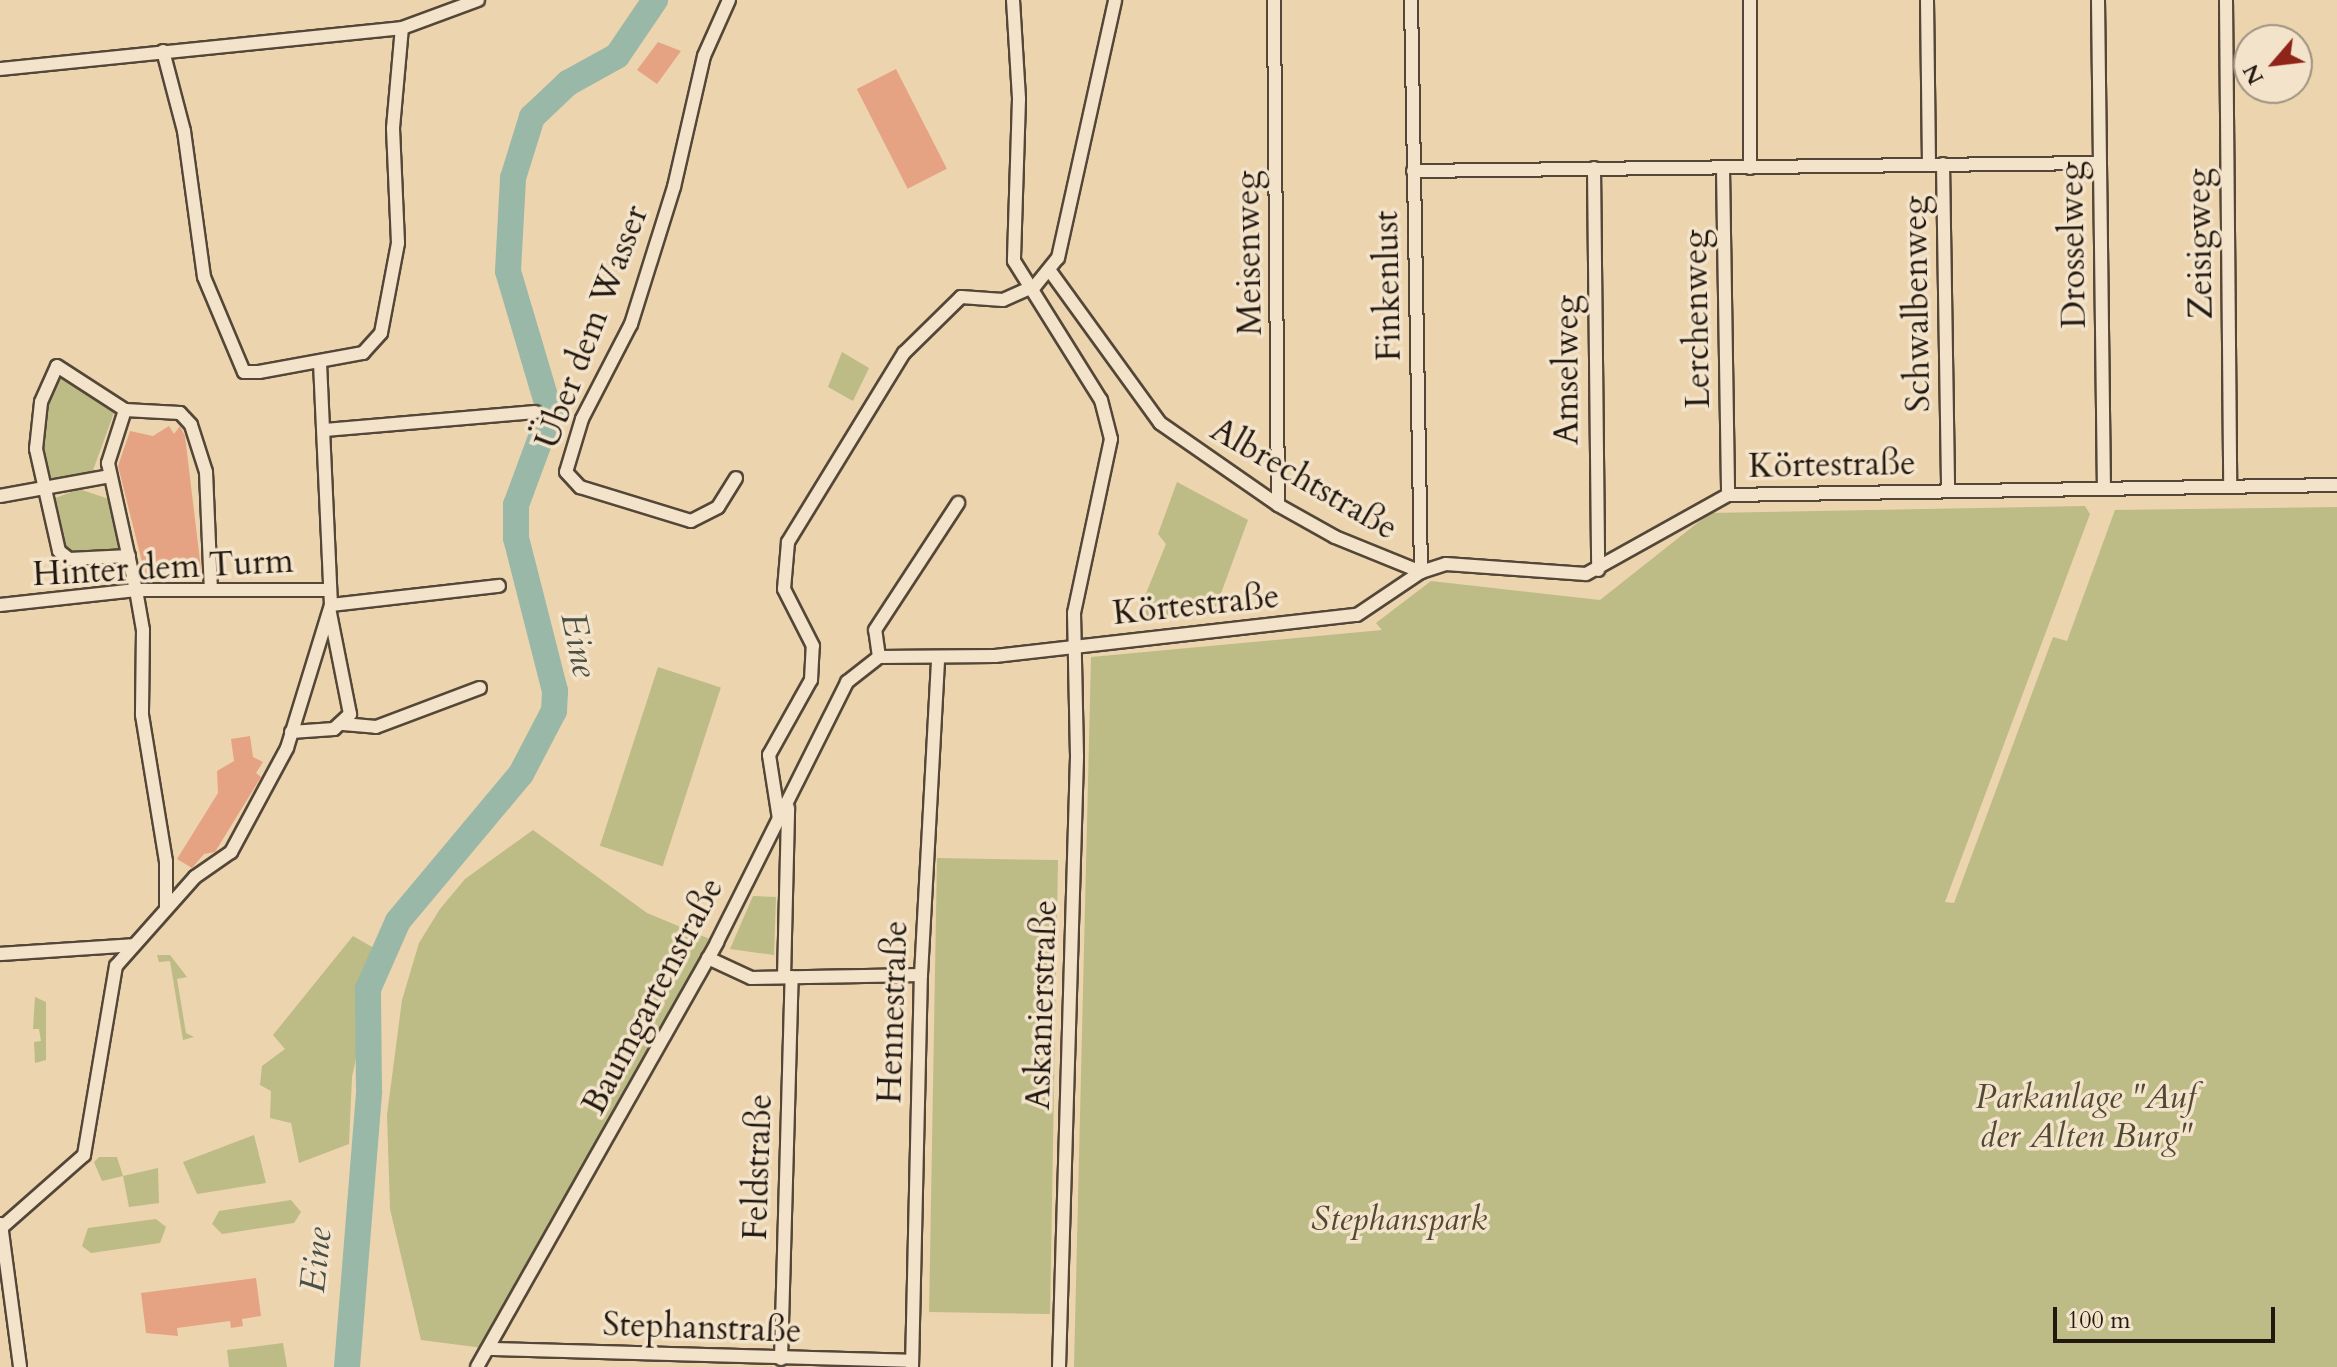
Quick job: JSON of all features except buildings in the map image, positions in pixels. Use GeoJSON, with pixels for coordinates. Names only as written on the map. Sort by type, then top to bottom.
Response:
{"type":"FeatureCollection","features":[{"type":"Feature","properties":{"kind":"street"},"geometry":{"type":"LineString","coordinates":[[0,69],[402,28],[478,0]]}},
{"type":"Feature","properties":{"kind":"street","name":"Über dem Wasser"},"geometry":{"type":"LineString","coordinates":[[729,0],[694,97],[674,187],[631,324],[566,459],[571,482],[691,521],[718,507],[736,478]]}},
{"type":"Feature","properties":{"kind":"street","name":"Körtestraße"},"geometry":{"type":"LineString","coordinates":[[1013,0],[1019,99],[1014,261],[1035,286],[1110,421],[1105,480],[1074,613],[1079,646]]}},
{"type":"Feature","properties":{"kind":"street"},"geometry":{"type":"LineString","coordinates":[[779,819],[769,755],[811,680],[813,646],[784,589],[788,542],[904,353],[961,297],[1003,300],[1035,286],[1058,258],[1115,0]]}},
{"type":"Feature","properties":{"kind":"street","name":"Meisenweg"},"geometry":{"type":"LineString","coordinates":[[1274,0],[1278,505]]}},
{"type":"Feature","properties":{"kind":"street","name":"Finkenlust"},"geometry":{"type":"LineString","coordinates":[[1411,0],[1421,572]]}},
{"type":"Feature","properties":{"kind":"street"},"geometry":{"type":"LineString","coordinates":[[1750,0],[1750,168]]}},
{"type":"Feature","properties":{"kind":"street","name":"Schwalbenweg"},"geometry":{"type":"LineString","coordinates":[[1927,0],[1929,163]]}},
{"type":"Feature","properties":{"kind":"street","name":"Drosselweg"},"geometry":{"type":"LineString","coordinates":[[2098,0],[2104,489]]}},
{"type":"Feature","properties":{"kind":"street","name":"Zeisigweg"},"geometry":{"type":"LineString","coordinates":[[2226,0],[2230,487]]}},
{"type":"Feature","properties":{"kind":"street"},"geometry":{"type":"LineString","coordinates":[[163,51],[185,140],[202,269],[244,372],[363,353],[376,343],[398,243],[393,128],[402,28]]}},
{"type":"Feature","properties":{"kind":"street"},"geometry":{"type":"LineString","coordinates":[[1413,171],[2100,163]]}},
{"type":"Feature","properties":{"kind":"street","name":"Schwalbenweg"},"geometry":{"type":"LineString","coordinates":[[1943,164],[1948,491]]}},
{"type":"Feature","properties":{"kind":"street","name":"Amselweg"},"geometry":{"type":"LineString","coordinates":[[1594,168],[1598,570]]}},
{"type":"Feature","properties":{"kind":"street","name":"Lerchenweg"},"geometry":{"type":"LineString","coordinates":[[1723,169],[1728,495]]}},
{"type":"Feature","properties":{"kind":"street","name":"Albrechtstraße"},"geometry":{"type":"LineString","coordinates":[[1050,271],[1160,423],[1278,505],[1335,537],[1421,572]]}},
{"type":"Feature","properties":{"kind":"street"},"geometry":{"type":"LineString","coordinates":[[320,362],[330,608],[350,714],[343,724]]}},
{"type":"Feature","properties":{"kind":"street"},"geometry":{"type":"LineString","coordinates":[[129,556],[62,556],[43,492],[38,412],[57,366],[125,410],[180,413],[191,425],[206,472],[211,589]]}},
{"type":"Feature","properties":{"kind":"street"},"geometry":{"type":"LineString","coordinates":[[125,410],[108,463],[136,590],[142,715],[166,861],[166,908]]}},
{"type":"Feature","properties":{"kind":"street"},"geometry":{"type":"LineString","coordinates":[[325,430],[535,412]]}},
{"type":"Feature","properties":{"kind":"street"},"geometry":{"type":"LineString","coordinates":[[0,496],[43,492],[110,476]]}},
{"type":"Feature","properties":{"kind":"street","name":"Körtestraße"},"geometry":{"type":"LineString","coordinates":[[879,657],[938,658],[1079,646],[1357,615],[1421,572],[1446,564],[1569,575],[1598,570],[1728,495],[2337,485]]}},
{"type":"Feature","properties":{"kind":"street"},"geometry":{"type":"LineString","coordinates":[[879,657],[875,630],[958,503]]}},
{"type":"Feature","properties":{"kind":"street"},"geometry":{"type":"LineString","coordinates":[[330,608],[499,586]]}},
{"type":"Feature","properties":{"kind":"street","name":"Hinter dem Turm"},"geometry":{"type":"LineString","coordinates":[[0,605],[136,590],[329,590]]}},
{"type":"Feature","properties":{"kind":"street"},"geometry":{"type":"LineString","coordinates":[[20,1367],[1,1227],[84,1155],[109,985],[134,945],[166,908],[231,852],[287,748],[330,608]]}},
{"type":"Feature","properties":{"kind":"street","name":"Askanierstraße"},"geometry":{"type":"LineString","coordinates":[[1059,1367],[1079,646]]}},
{"type":"Feature","properties":{"kind":"street","name":"Baumgartenstraße"},"geometry":{"type":"LineString","coordinates":[[477,1367],[491,1349],[708,958],[788,805],[847,682],[879,657]]}},
{"type":"Feature","properties":{"kind":"street","name":"Hennestraße"},"geometry":{"type":"LineString","coordinates":[[912,1364],[921,975],[938,658]]}},
{"type":"Feature","properties":{"kind":"street"},"geometry":{"type":"LineString","coordinates":[[291,732],[321,733],[343,724],[376,727],[480,688]]}},
{"type":"Feature","properties":{"kind":"street","name":"Feldstraße"},"geometry":{"type":"LineString","coordinates":[[781,1359],[788,805]]}},
{"type":"Feature","properties":{"kind":"street"},"geometry":{"type":"LineString","coordinates":[[0,954],[134,945]]}},
{"type":"Feature","properties":{"kind":"street"},"geometry":{"type":"LineString","coordinates":[[708,958],[751,978],[921,975]]}},
{"type":"Feature","properties":{"kind":"street","name":"Stephanstraße"},"geometry":{"type":"LineString","coordinates":[[491,1349],[912,1364]]}},
{"type":"Feature","properties":{"kind":"green space"},"geometry":{"type":"Polygon","coordinates":[[[842,352],[869,368],[853,401],[828,387],[842,352]]]}},
{"type":"Feature","properties":{"kind":"green space"},"geometry":{"type":"Polygon","coordinates":[[[58,373],[115,410],[92,473],[46,484],[43,403],[58,373]]]}},
{"type":"Feature","properties":{"kind":"green space"},"geometry":{"type":"Polygon","coordinates":[[[1177,482],[1248,520],[1213,615],[1134,623],[1166,544],[1158,534],[1177,482]]]}},
{"type":"Feature","properties":{"kind":"green space"},"geometry":{"type":"Polygon","coordinates":[[[79,489],[112,500],[123,550],[70,556],[62,549],[50,500],[79,489]]]}},
{"type":"Feature","properties":{"kind":"green space"},"geometry":{"type":"Polygon","coordinates":[[[2085,506],[2090,514],[1945,902],[1954,903],[2053,637],[2067,641],[2115,510],[2337,507],[2337,1367],[1074,1367],[1091,657],[1382,630],[1376,623],[1431,581],[1600,600],[1710,513],[2085,506]]]}},
{"type":"Feature","properties":{"kind":"green space"},"geometry":{"type":"Polygon","coordinates":[[[658,667],[721,687],[663,866],[600,846],[658,667]]]}},
{"type":"Feature","properties":{"kind":"green space"},"geometry":{"type":"Polygon","coordinates":[[[533,830],[647,913],[717,942],[491,1349],[421,1340],[390,1209],[387,1115],[402,1000],[419,943],[440,909],[465,879],[533,830]]]}},
{"type":"Feature","properties":{"kind":"green space"},"geometry":{"type":"Polygon","coordinates":[[[937,858],[1058,860],[1050,1314],[929,1312],[937,858]]]}},
{"type":"Feature","properties":{"kind":"green space"},"geometry":{"type":"Polygon","coordinates":[[[753,896],[776,897],[774,955],[730,949],[753,896]]]}},
{"type":"Feature","properties":{"kind":"green space"},"geometry":{"type":"Polygon","coordinates":[[[353,936],[379,951],[352,1077],[349,1144],[299,1163],[291,1123],[270,1118],[271,1091],[260,1085],[262,1066],[285,1049],[273,1035],[353,936]]]}},
{"type":"Feature","properties":{"kind":"green space"},"geometry":{"type":"Polygon","coordinates":[[[157,955],[170,955],[187,977],[177,979],[186,1033],[194,1037],[183,1040],[170,961],[159,962],[157,955]]]}},
{"type":"Feature","properties":{"kind":"green space"},"geometry":{"type":"Polygon","coordinates":[[[35,997],[46,1002],[46,1060],[35,1063],[34,1042],[41,1041],[39,1029],[33,1029],[35,997]]]}},
{"type":"Feature","properties":{"kind":"green space"},"geometry":{"type":"Polygon","coordinates":[[[254,1135],[266,1183],[197,1194],[183,1162],[254,1135]]]}},
{"type":"Feature","properties":{"kind":"green space"},"geometry":{"type":"Polygon","coordinates":[[[99,1157],[117,1157],[123,1176],[102,1181],[94,1162],[99,1157]]]}},
{"type":"Feature","properties":{"kind":"green space"},"geometry":{"type":"Polygon","coordinates":[[[158,1168],[159,1203],[129,1207],[123,1176],[158,1168]]]}},
{"type":"Feature","properties":{"kind":"green space"},"geometry":{"type":"Polygon","coordinates":[[[291,1200],[301,1212],[294,1223],[222,1234],[212,1224],[219,1211],[291,1200]]]}},
{"type":"Feature","properties":{"kind":"green space"},"geometry":{"type":"Polygon","coordinates":[[[156,1219],[166,1227],[160,1243],[91,1253],[82,1246],[88,1228],[156,1219]]]}},
{"type":"Feature","properties":{"kind":"green space"},"geometry":{"type":"Polygon","coordinates":[[[283,1343],[287,1367],[229,1367],[227,1350],[283,1343]]]}},
{"type":"Feature","properties":{"kind":"waterway","name":"Eine"},"geometry":{"type":"LineString","coordinates":[[347,1367],[369,1091],[368,989],[398,921],[521,774],[554,711],[555,691],[516,538],[516,505],[550,413],[508,271],[513,178],[532,117],[568,83],[617,56],[655,0]]}},
{"type":"Feature","properties":{"kind":"park label","name":"Parkanlage \"Auf der Alten Burg\""},"geometry":{"type":"Point","coordinates":[2086,1116]}},
{"type":"Feature","properties":{"kind":"park label","name":"Stephanspark"},"geometry":{"type":"Point","coordinates":[1399,1220]}}]}
